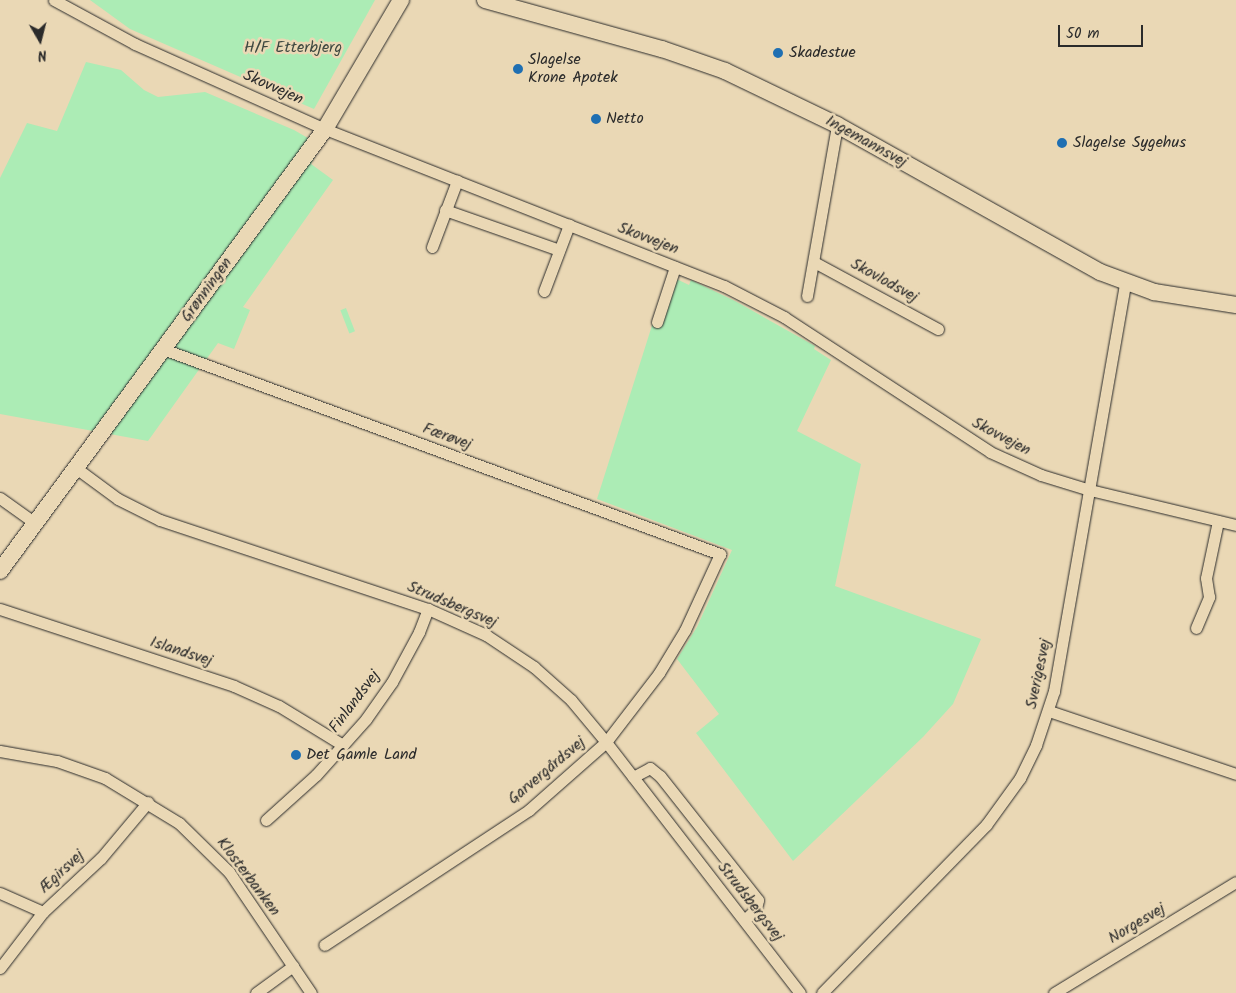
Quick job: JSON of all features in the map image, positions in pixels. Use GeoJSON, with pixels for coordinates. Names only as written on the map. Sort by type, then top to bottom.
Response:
{"type":"FeatureCollection","features":[{"type":"Feature","properties":{"kind":"street","name":"Skovvejen"},"geometry":{"type":"LineString","coordinates":[[54,0],[135,44],[325,130],[724,286],[784,317],[990,452],[1041,475],[1090,490],[1236,525]]}},
{"type":"Feature","properties":{"kind":"street","name":"Grønningen"},"geometry":{"type":"LineString","coordinates":[[0,571],[325,130],[401,0]]}},
{"type":"Feature","properties":{"kind":"street","name":"Ingemannsvej"},"geometry":{"type":"LineString","coordinates":[[485,0],[684,56],[767,89],[837,125],[1100,272],[1125,283],[1154,292],[1236,305]]}},
{"type":"Feature","properties":{"kind":"street"},"geometry":{"type":"LineString","coordinates":[[807,296],[837,125]]}},
{"type":"Feature","properties":{"kind":"street"},"geometry":{"type":"LineString","coordinates":[[432,247],[456,181]]}},
{"type":"Feature","properties":{"kind":"street"},"geometry":{"type":"LineString","coordinates":[[445,210],[559,250]]}},
{"type":"Feature","properties":{"kind":"street"},"geometry":{"type":"LineString","coordinates":[[544,291],[569,225]]}},
{"type":"Feature","properties":{"kind":"street","name":"Skovlodsvej"},"geometry":{"type":"LineString","coordinates":[[814,262],[938,329]]}},
{"type":"Feature","properties":{"kind":"street"},"geometry":{"type":"LineString","coordinates":[[657,322],[675,267]]}},
{"type":"Feature","properties":{"kind":"street","name":"Sverigesvej"},"geometry":{"type":"LineString","coordinates":[[822,993],[986,824],[1020,778],[1049,712],[1090,490],[1125,283]]}},
{"type":"Feature","properties":{"kind":"street","name":"Færøvej"},"geometry":{"type":"LineString","coordinates":[[163,349],[720,554]]}},
{"type":"Feature","properties":{"kind":"street","name":"Strudsbergsvej"},"geometry":{"type":"LineString","coordinates":[[76,468],[118,499],[160,520],[428,609],[486,635],[534,667],[571,700],[606,742],[800,993]]}},
{"type":"Feature","properties":{"kind":"street"},"geometry":{"type":"LineString","coordinates":[[0,498],[35,523]]}},
{"type":"Feature","properties":{"kind":"street"},"geometry":{"type":"LineString","coordinates":[[1196,628],[1209,597],[1206,578],[1218,521]]}},
{"type":"Feature","properties":{"kind":"street","name":"Garvergårdsvej"},"geometry":{"type":"LineString","coordinates":[[324,946],[529,810],[606,742],[659,673],[685,630],[720,554]]}},
{"type":"Feature","properties":{"kind":"street","name":"Islandsvej"},"geometry":{"type":"LineString","coordinates":[[0,609],[234,686],[279,706],[343,745]]}},
{"type":"Feature","properties":{"kind":"street","name":"Finlandsvej"},"geometry":{"type":"LineString","coordinates":[[266,820],[343,745],[392,682],[419,632],[428,609]]}},
{"type":"Feature","properties":{"kind":"street"},"geometry":{"type":"LineString","coordinates":[[1049,712],[1236,774]]}},
{"type":"Feature","properties":{"kind":"street","name":"Klosterbanken"},"geometry":{"type":"LineString","coordinates":[[0,751],[57,761],[105,778],[148,802],[179,823],[211,852],[229,872],[311,993]]}},
{"type":"Feature","properties":{"kind":"street"},"geometry":{"type":"LineString","coordinates":[[633,777],[650,768],[660,776],[758,900],[756,908],[744,920]]}},
{"type":"Feature","properties":{"kind":"street","name":"Ægirsvej"},"geometry":{"type":"LineString","coordinates":[[0,968],[43,912],[101,858],[148,802]]}},
{"type":"Feature","properties":{"kind":"street","name":"Norgesvej"},"geometry":{"type":"LineString","coordinates":[[1054,993],[1236,882]]}},
{"type":"Feature","properties":{"kind":"street"},"geometry":{"type":"LineString","coordinates":[[0,893],[43,912]]}},
{"type":"Feature","properties":{"kind":"street"},"geometry":{"type":"LineString","coordinates":[[256,993],[293,966]]}},
{"type":"Feature","properties":{"kind":"green space","name":"H/F Etterbjerg"},"geometry":{"type":"Polygon","coordinates":[[[90,0],[375,0],[314,109],[130,29],[90,0]]]}},
{"type":"Feature","properties":{"kind":"green space"},"geometry":{"type":"Polygon","coordinates":[[[86,62],[121,70],[144,90],[158,97],[205,92],[294,130],[320,145],[311,164],[333,180],[243,307],[250,310],[234,349],[218,343],[148,441],[0,414],[0,178],[27,123],[57,131],[86,62]]]}},
{"type":"Feature","properties":{"kind":"green space"},"geometry":{"type":"Polygon","coordinates":[[[668,275],[689,285],[691,280],[735,301],[815,346],[814,349],[831,360],[797,431],[861,464],[835,586],[981,639],[953,704],[923,737],[793,861],[696,733],[719,714],[677,659],[697,627],[732,550],[597,499],[668,275]]]}},
{"type":"Feature","properties":{"kind":"green space"},"geometry":{"type":"Polygon","coordinates":[[[346,308],[355,331],[349,333],[340,310],[346,308]]]}},
{"type":"Feature","properties":{"kind":"place","name":"Skadestue"},"geometry":{"type":"Point","coordinates":[778,53]}},
{"type":"Feature","properties":{"kind":"place","name":"Slagelse Krone Apotek"},"geometry":{"type":"Point","coordinates":[518,69]}},
{"type":"Feature","properties":{"kind":"place","name":"Netto"},"geometry":{"type":"Point","coordinates":[596,119]}},
{"type":"Feature","properties":{"kind":"place","name":"Slagelse Sygehus"},"geometry":{"type":"Point","coordinates":[1062,143]}},
{"type":"Feature","properties":{"kind":"place","name":"Det Gamle Land"},"geometry":{"type":"Point","coordinates":[296,755]}}]}
